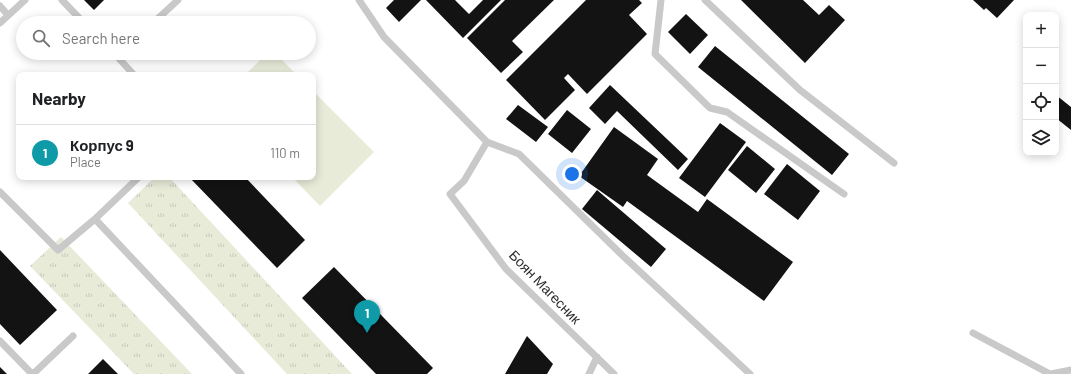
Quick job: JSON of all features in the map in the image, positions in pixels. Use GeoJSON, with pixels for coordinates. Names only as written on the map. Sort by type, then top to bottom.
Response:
{"type":"FeatureCollection","features":[{"type":"Feature","properties":{"kind":"lane"},"geometry":{"type":"LineString","coordinates":[[0,23],[25,0]]}},
{"type":"Feature","properties":{"kind":"lane"},"geometry":{"type":"LineString","coordinates":[[62,0],[77,16]]}},
{"type":"Feature","properties":{"kind":"lane"},"geometry":{"type":"LineString","coordinates":[[161,16],[178,0]]}},
{"type":"Feature","properties":{"kind":"lane"},"geometry":{"type":"LineString","coordinates":[[359,0],[384,37],[487,142],[519,154],[623,256],[750,374]]}},
{"type":"Feature","properties":{"kind":"lane"},"geometry":{"type":"LineString","coordinates":[[661,0],[655,54],[710,108],[727,112],[844,194]]}},
{"type":"Feature","properties":{"kind":"lane"},"geometry":{"type":"LineString","coordinates":[[705,0],[800,90],[894,163]]}},
{"type":"Feature","properties":{"kind":"lane"},"geometry":{"type":"LineString","coordinates":[[0,6],[8,15]]}},
{"type":"Feature","properties":{"kind":"lane"},"geometry":{"type":"LineString","coordinates":[[122,60],[132,72]]}},
{"type":"Feature","properties":{"kind":"lane","name":"Боян Магесник"},"geometry":{"type":"LineString","coordinates":[[487,142],[464,181],[450,194],[506,269],[614,374]]}},
{"type":"Feature","properties":{"kind":"lane"},"geometry":{"type":"LineString","coordinates":[[0,192],[58,250],[95,219],[136,180]]}},
{"type":"Feature","properties":{"kind":"lane"},"geometry":{"type":"LineString","coordinates":[[95,219],[241,374]]}},
{"type":"Feature","properties":{"kind":"lane"},"geometry":{"type":"LineString","coordinates":[[973,333],[1050,374],[1071,370]]}},
{"type":"Feature","properties":{"kind":"lane"},"geometry":{"type":"LineString","coordinates":[[0,341],[32,374],[73,336]]}},
{"type":"Feature","properties":{"kind":"lane"},"geometry":{"type":"LineString","coordinates":[[589,374],[597,357]]}},
{"type":"Feature","properties":{"kind":"green space"},"geometry":{"type":"Polygon","coordinates":[[[260,60],[282,60],[294,72],[248,72],[260,60]]]}},
{"type":"Feature","properties":{"kind":"green space"},"geometry":{"type":"Polygon","coordinates":[[[316,94],[374,152],[320,206],[295,180],[316,180],[316,94]]]}},
{"type":"Feature","properties":{"kind":"green space"},"geometry":{"type":"Polygon","coordinates":[[[152,180],[172,180],[352,374],[287,374],[128,203],[152,180]]]}},
{"type":"Feature","properties":{"kind":"green space"},"geometry":{"type":"Polygon","coordinates":[[[61,237],[192,374],[134,374],[30,266],[61,237]]]}},
{"type":"Feature","properties":{"kind":"building"},"geometry":{"type":"Polygon","coordinates":[[[84,0],[104,0],[94,10],[84,0]]]}},
{"type":"Feature","properties":{"kind":"building"},"geometry":{"type":"Polygon","coordinates":[[[394,0],[421,0],[399,22],[386,8],[394,0]]]}},
{"type":"Feature","properties":{"kind":"building"},"geometry":{"type":"Polygon","coordinates":[[[426,0],[455,0],[469,14],[483,0],[501,0],[463,38],[426,0]]]}},
{"type":"Feature","properties":{"kind":"building"},"geometry":{"type":"Polygon","coordinates":[[[505,0],[554,0],[512,41],[523,52],[501,73],[467,38],[505,0]]]}},
{"type":"Feature","properties":{"kind":"building"},"geometry":{"type":"Polygon","coordinates":[[[586,0],[639,0],[642,3],[629,15],[647,34],[587,94],[568,74],[564,78],[575,90],[545,120],[506,80],[586,0]]]}},
{"type":"Feature","properties":{"kind":"building"},"geometry":{"type":"Polygon","coordinates":[[[741,0],[803,0],[819,15],[829,5],[845,20],[805,63],[741,0]]]}},
{"type":"Feature","properties":{"kind":"building"},"geometry":{"type":"Polygon","coordinates":[[[973,0],[1014,0],[997,18],[986,8],[984,10],[973,0]]]}},
{"type":"Feature","properties":{"kind":"building"},"geometry":{"type":"Polygon","coordinates":[[[686,14],[708,35],[690,54],[668,32],[686,14]]]}},
{"type":"Feature","properties":{"kind":"building"},"geometry":{"type":"Polygon","coordinates":[[[715,46],[849,154],[832,175],[698,67],[715,46]]]}},
{"type":"Feature","properties":{"kind":"building"},"geometry":{"type":"Polygon","coordinates":[[[610,85],[688,159],[678,170],[617,111],[605,124],[589,108],[610,85]]]}},
{"type":"Feature","properties":{"kind":"building"},"geometry":{"type":"Polygon","coordinates":[[[1059,97],[1071,107],[1071,130],[1059,120],[1059,97]]]}},
{"type":"Feature","properties":{"kind":"building"},"geometry":{"type":"Polygon","coordinates":[[[518,105],[548,127],[536,142],[506,119],[518,105]]]}},
{"type":"Feature","properties":{"kind":"building"},"geometry":{"type":"Polygon","coordinates":[[[567,110],[591,129],[572,153],[548,134],[567,110]]]}},
{"type":"Feature","properties":{"kind":"building"},"geometry":{"type":"Polygon","coordinates":[[[720,123],[746,142],[705,197],[679,178],[720,123]]]}},
{"type":"Feature","properties":{"kind":"building"},"geometry":{"type":"Polygon","coordinates":[[[614,127],[658,159],[647,175],[698,212],[707,199],[793,262],[764,301],[627,201],[623,207],[579,176],[614,127]]]}},
{"type":"Feature","properties":{"kind":"building"},"geometry":{"type":"Polygon","coordinates":[[[747,146],[775,169],[756,193],[728,170],[747,146]]]}},
{"type":"Feature","properties":{"kind":"building"},"geometry":{"type":"Polygon","coordinates":[[[787,164],[820,191],[798,220],[764,194],[787,164]]]}},
{"type":"Feature","properties":{"kind":"building"},"geometry":{"type":"Polygon","coordinates":[[[192,180],[248,180],[305,240],[277,268],[192,180]]]}},
{"type":"Feature","properties":{"kind":"building"},"geometry":{"type":"Polygon","coordinates":[[[597,190],[666,249],[651,267],[582,209],[597,190]]]}},
{"type":"Feature","properties":{"kind":"building"},"geometry":{"type":"Polygon","coordinates":[[[0,250],[57,310],[20,345],[0,324],[0,250]]]}},
{"type":"Feature","properties":{"kind":"building"},"geometry":{"type":"Polygon","coordinates":[[[334,267],[433,368],[427,374],[376,374],[302,298],[334,267]]]}},
{"type":"Feature","properties":{"kind":"building"},"geometry":{"type":"Polygon","coordinates":[[[527,336],[553,364],[547,374],[505,374],[527,336]]]}},
{"type":"Feature","properties":{"kind":"building"},"geometry":{"type":"Polygon","coordinates":[[[103,359],[118,374],[88,374],[103,359]]]}},
{"type":"Feature","properties":{"kind":"building"},"geometry":{"type":"Polygon","coordinates":[[[0,367],[7,374],[0,374],[0,367]]]}},
{"type":"Feature","properties":{"kind":"place","name":"Корпус 9"},"geometry":{"type":"Point","coordinates":[367,333]}}]}
